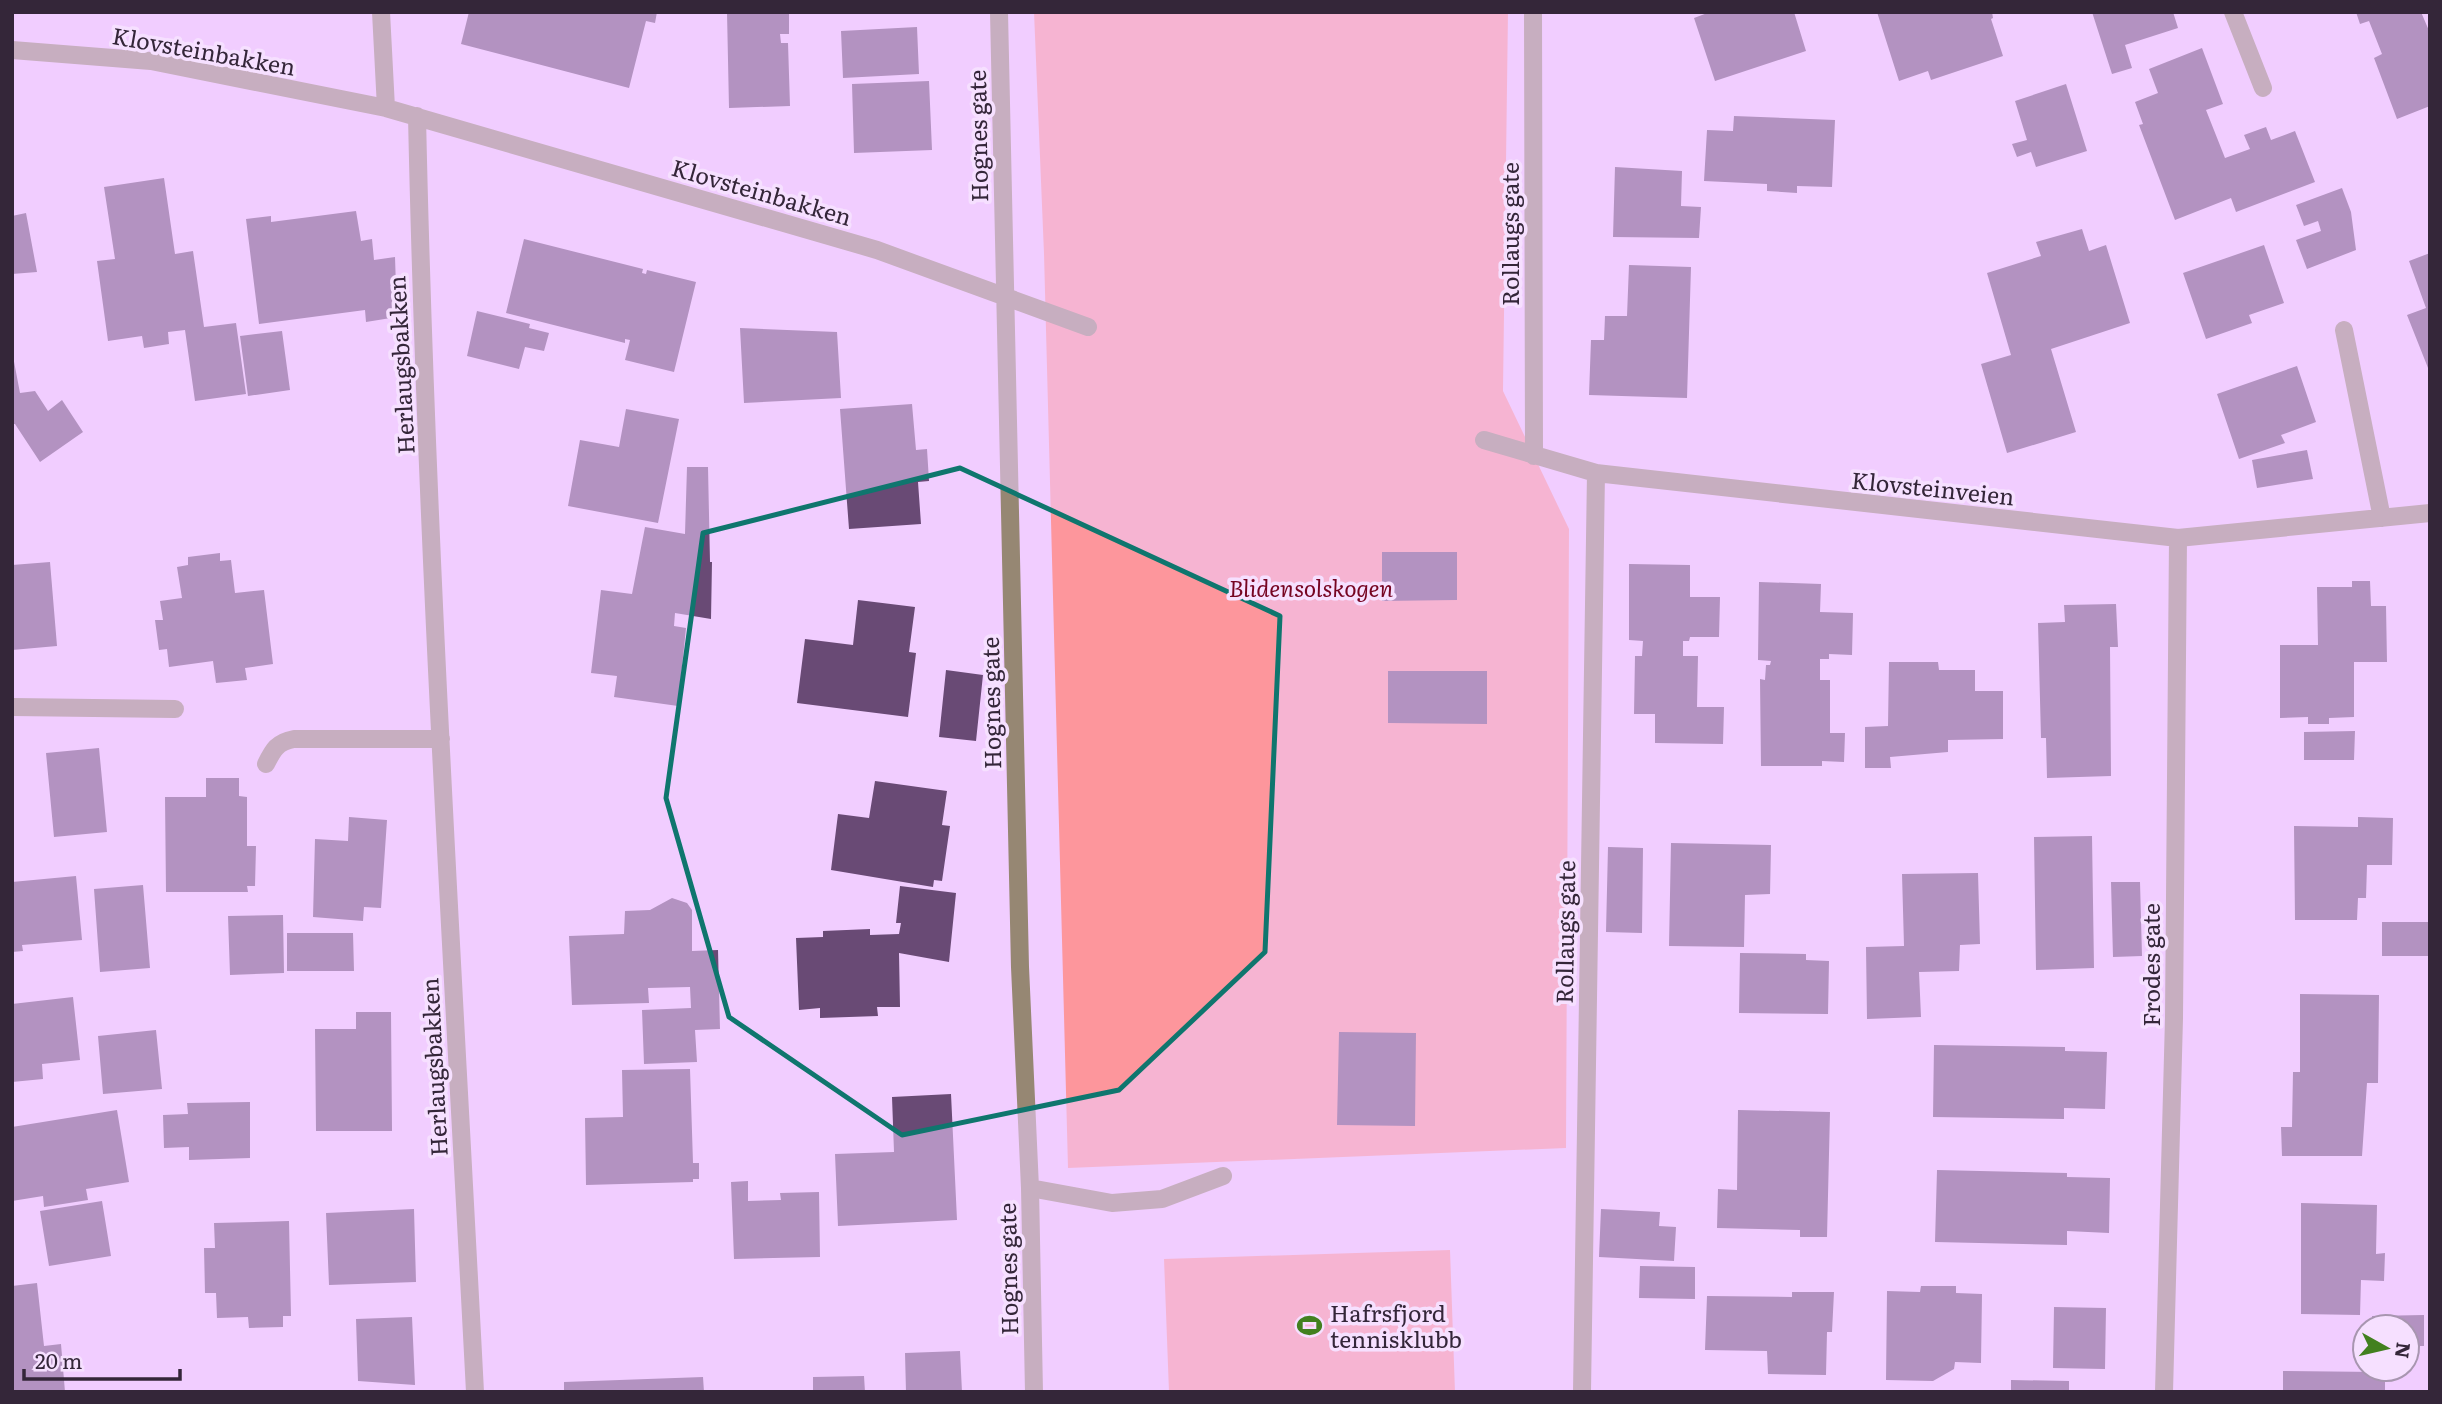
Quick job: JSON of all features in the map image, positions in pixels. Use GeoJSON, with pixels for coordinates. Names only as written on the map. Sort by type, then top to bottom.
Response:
{"type":"FeatureCollection","features":[{"type":"Feature","properties":{"kind":"street"},"geometry":{"type":"LineString","coordinates":[[382,12],[386,108],[417,117]]}},
{"type":"Feature","properties":{"kind":"street","name":"Hognes gate"},"geometry":{"type":"LineString","coordinates":[[999,12],[1020,981],[1030,1188],[1034,1392]]}},
{"type":"Feature","properties":{"kind":"street","name":"Rollaugs gate"},"geometry":{"type":"LineString","coordinates":[[1533,12],[1534,456]]}},
{"type":"Feature","properties":{"kind":"street"},"geometry":{"type":"LineString","coordinates":[[2233,12],[2263,88]]}},
{"type":"Feature","properties":{"kind":"street","name":"Klovsteinbakken"},"geometry":{"type":"LineString","coordinates":[[12,50],[151,61],[386,108]]}},
{"type":"Feature","properties":{"kind":"street","name":"Klovsteinbakken"},"geometry":{"type":"LineString","coordinates":[[417,117],[877,250],[1088,327]]}},
{"type":"Feature","properties":{"kind":"street","name":"Herlaugsbakken"},"geometry":{"type":"LineString","coordinates":[[417,117],[420,264],[441,739],[475,1392]]}},
{"type":"Feature","properties":{"kind":"street"},"geometry":{"type":"LineString","coordinates":[[2343,330],[2382,518]]}},
{"type":"Feature","properties":{"kind":"street","name":"Klovsteinveien"},"geometry":{"type":"LineString","coordinates":[[1484,440],[1596,474],[2178,538],[2430,513]]}},
{"type":"Feature","properties":{"kind":"street","name":"Rollaugs gate"},"geometry":{"type":"LineString","coordinates":[[1581,1392],[1596,474]]}},
{"type":"Feature","properties":{"kind":"street","name":"Frodes gate"},"geometry":{"type":"LineString","coordinates":[[2164,1392],[2174,1018],[2178,538]]}},
{"type":"Feature","properties":{"kind":"street"},"geometry":{"type":"LineString","coordinates":[[12,707],[175,709]]}},
{"type":"Feature","properties":{"kind":"street"},"geometry":{"type":"LineString","coordinates":[[266,764],[273,750],[282,741],[293,739],[441,739]]}},
{"type":"Feature","properties":{"kind":"street"},"geometry":{"type":"LineString","coordinates":[[1030,1188],[1112,1203],[1163,1199],[1223,1176]]}},
{"type":"Feature","properties":{"kind":"highlighted area"},"geometry":{"type":"Polygon","coordinates":[[[960,468],[1280,616],[1265,952],[1119,1090],[902,1135],[729,1017],[666,798],[703,533],[960,468]]]}},
{"type":"Feature","properties":{"kind":"green space","name":"Blidensolskogen"},"geometry":{"type":"Polygon","coordinates":[[[1034,12],[1508,12],[1503,391],[1569,529],[1566,1148],[1068,1168],[1044,254],[1034,12]]]}},
{"type":"Feature","properties":{"kind":"green space","name":"Hafrsfjord tennisklubb"},"geometry":{"type":"Polygon","coordinates":[[[1450,1250],[1455,1392],[1169,1392],[1164,1259],[1450,1250]]]}},
{"type":"Feature","properties":{"kind":"building"},"geometry":{"type":"Polygon","coordinates":[[[469,12],[657,12],[655,23],[646,21],[629,88],[461,44],[469,12]]]}},
{"type":"Feature","properties":{"kind":"building"},"geometry":{"type":"Polygon","coordinates":[[[727,12],[789,12],[789,34],[780,34],[781,43],[788,43],[790,106],[729,108],[727,12]]]}},
{"type":"Feature","properties":{"kind":"building"},"geometry":{"type":"Polygon","coordinates":[[[1710,12],[1794,12],[1806,51],[1715,81],[1694,18],[1710,12]]]}},
{"type":"Feature","properties":{"kind":"building"},"geometry":{"type":"Polygon","coordinates":[[[1877,12],[1992,12],[1991,19],[2003,56],[1931,80],[1928,71],[1899,81],[1877,12]]]}},
{"type":"Feature","properties":{"kind":"building"},"geometry":{"type":"Polygon","coordinates":[[[2092,12],[2173,12],[2178,28],[2125,45],[2132,68],[2112,74],[2092,12]]]}},
{"type":"Feature","properties":{"kind":"building"},"geometry":{"type":"Polygon","coordinates":[[[2356,12],[2421,12],[2430,33],[2430,106],[2397,119],[2374,58],[2382,54],[2369,21],[2360,24],[2356,12]]]}},
{"type":"Feature","properties":{"kind":"building"},"geometry":{"type":"Polygon","coordinates":[[[917,27],[919,74],[843,78],[841,31],[917,27]]]}},
{"type":"Feature","properties":{"kind":"building"},"geometry":{"type":"Polygon","coordinates":[[[2202,48],[2223,104],[2206,110],[2225,158],[2250,149],[2244,135],[2266,127],[2271,140],[2295,131],[2315,182],[2236,212],[2231,198],[2175,220],[2139,125],[2143,124],[2135,102],[2158,93],[2149,69],[2202,48]]]}},
{"type":"Feature","properties":{"kind":"building"},"geometry":{"type":"Polygon","coordinates":[[[929,81],[932,150],[854,153],[852,84],[929,81]]]}},
{"type":"Feature","properties":{"kind":"building"},"geometry":{"type":"Polygon","coordinates":[[[2066,84],[2087,151],[2036,167],[2031,152],[2017,157],[2012,144],[2027,140],[2015,101],[2066,84]]]}},
{"type":"Feature","properties":{"kind":"building"},"geometry":{"type":"Polygon","coordinates":[[[1734,116],[1835,120],[1832,187],[1797,186],[1797,193],[1767,191],[1767,184],[1704,181],[1707,130],[1733,131],[1734,116]]]}},
{"type":"Feature","properties":{"kind":"building"},"geometry":{"type":"Polygon","coordinates":[[[1615,167],[1682,171],[1681,206],[1701,207],[1699,238],[1613,237],[1615,167]]]}},
{"type":"Feature","properties":{"kind":"building"},"geometry":{"type":"Polygon","coordinates":[[[164,178],[175,254],[193,251],[204,327],[236,323],[246,394],[195,401],[185,330],[168,332],[169,344],[144,348],[142,336],[108,341],[97,261],[115,259],[104,187],[164,178]]]}},
{"type":"Feature","properties":{"kind":"building"},"geometry":{"type":"Polygon","coordinates":[[[2342,188],[2351,212],[2356,250],[2307,269],[2296,240],[2321,231],[2318,221],[2304,226],[2296,205],[2342,188]]]}},
{"type":"Feature","properties":{"kind":"building"},"geometry":{"type":"Polygon","coordinates":[[[356,211],[361,241],[372,239],[374,260],[395,257],[397,317],[366,322],[365,310],[259,324],[246,219],[271,216],[271,222],[356,211]]]}},
{"type":"Feature","properties":{"kind":"building"},"geometry":{"type":"Polygon","coordinates":[[[26,213],[37,272],[12,274],[12,216],[26,213]]]}},
{"type":"Feature","properties":{"kind":"building"},"geometry":{"type":"Polygon","coordinates":[[[2082,229],[2089,251],[2106,245],[2130,323],[2051,349],[2076,432],[2007,453],[1981,364],[2011,355],[1987,273],[2041,256],[2036,242],[2082,229]]]}},
{"type":"Feature","properties":{"kind":"building"},"geometry":{"type":"Polygon","coordinates":[[[524,239],[643,269],[642,273],[646,274],[647,270],[696,282],[674,372],[625,360],[630,340],[625,339],[625,343],[506,313],[524,239]]]}},
{"type":"Feature","properties":{"kind":"building"},"geometry":{"type":"Polygon","coordinates":[[[2264,245],[2284,303],[2249,315],[2252,323],[2206,339],[2183,273],[2264,245]]]}},
{"type":"Feature","properties":{"kind":"building"},"geometry":{"type":"Polygon","coordinates":[[[2430,253],[2430,373],[2407,315],[2426,308],[2409,261],[2430,253]]]}},
{"type":"Feature","properties":{"kind":"building"},"geometry":{"type":"Polygon","coordinates":[[[1629,265],[1691,267],[1687,398],[1589,395],[1591,340],[1604,340],[1605,316],[1627,316],[1629,265]]]}},
{"type":"Feature","properties":{"kind":"building"},"geometry":{"type":"Polygon","coordinates":[[[477,311],[530,324],[529,328],[549,333],[544,351],[525,347],[519,369],[467,356],[477,311]]]}},
{"type":"Feature","properties":{"kind":"building"},"geometry":{"type":"Polygon","coordinates":[[[740,328],[837,332],[841,398],[744,403],[740,328]]]}},
{"type":"Feature","properties":{"kind":"building"},"geometry":{"type":"Polygon","coordinates":[[[282,331],[290,390],[248,396],[240,336],[282,331]]]}},
{"type":"Feature","properties":{"kind":"building"},"geometry":{"type":"Polygon","coordinates":[[[12,351],[20,393],[35,391],[48,411],[62,400],[83,432],[40,462],[15,424],[12,424],[12,351]]]}},
{"type":"Feature","properties":{"kind":"building"},"geometry":{"type":"Polygon","coordinates":[[[2297,366],[2316,422],[2281,435],[2285,443],[2239,459],[2217,394],[2297,366]]]}},
{"type":"Feature","properties":{"kind":"building"},"geometry":{"type":"Polygon","coordinates":[[[912,404],[916,450],[927,449],[929,481],[918,482],[921,524],[849,529],[840,409],[912,404]]]}},
{"type":"Feature","properties":{"kind":"building"},"geometry":{"type":"Polygon","coordinates":[[[626,409],[679,419],[658,523],[568,506],[580,440],[619,447],[626,409]]]}},
{"type":"Feature","properties":{"kind":"building"},"geometry":{"type":"Polygon","coordinates":[[[2307,450],[2313,479],[2257,488],[2252,460],[2307,450]]]}},
{"type":"Feature","properties":{"kind":"building"},"geometry":{"type":"Polygon","coordinates":[[[687,467],[708,467],[712,562],[711,619],[675,613],[674,626],[686,628],[678,706],[614,697],[617,676],[591,673],[601,590],[632,594],[645,527],[685,534],[687,467]]]}},
{"type":"Feature","properties":{"kind":"building"},"geometry":{"type":"Polygon","coordinates":[[[1382,552],[1457,552],[1457,600],[1382,601],[1382,552]]]}},
{"type":"Feature","properties":{"kind":"building"},"geometry":{"type":"Polygon","coordinates":[[[220,553],[220,561],[231,560],[235,593],[264,590],[273,664],[245,668],[247,680],[216,683],[213,661],[169,667],[167,649],[159,650],[155,620],[163,620],[160,601],[182,598],[177,567],[188,565],[188,557],[220,553]]]}},
{"type":"Feature","properties":{"kind":"building"},"geometry":{"type":"Polygon","coordinates":[[[50,562],[57,646],[12,650],[12,565],[50,562]]]}},
{"type":"Feature","properties":{"kind":"building"},"geometry":{"type":"Polygon","coordinates":[[[1629,564],[1690,565],[1690,597],[1720,597],[1719,637],[1690,637],[1689,641],[1683,641],[1683,656],[1698,656],[1697,707],[1724,707],[1723,744],[1655,743],[1655,714],[1634,714],[1635,656],[1642,656],[1643,641],[1629,640],[1629,564]]]}},
{"type":"Feature","properties":{"kind":"building"},"geometry":{"type":"Polygon","coordinates":[[[2352,581],[2370,581],[2371,606],[2386,606],[2387,662],[2354,662],[2354,717],[2329,718],[2329,724],[2308,724],[2308,717],[2280,718],[2280,645],[2318,645],[2317,587],[2352,587],[2352,581]]]}},
{"type":"Feature","properties":{"kind":"building"},"geometry":{"type":"Polygon","coordinates":[[[1759,582],[1821,584],[1820,612],[1853,613],[1852,655],[1829,654],[1829,659],[1820,659],[1820,680],[1830,680],[1830,733],[1845,733],[1844,762],[1822,761],[1822,766],[1761,766],[1760,679],[1765,680],[1766,665],[1770,665],[1771,661],[1758,660],[1759,582]]]}},
{"type":"Feature","properties":{"kind":"building"},"geometry":{"type":"Polygon","coordinates":[[[858,600],[915,607],[909,652],[916,653],[908,717],[797,703],[805,639],[853,645],[858,600]]]}},
{"type":"Feature","properties":{"kind":"building"},"geometry":{"type":"Polygon","coordinates":[[[2116,604],[2118,647],[2110,647],[2111,776],[2047,778],[2046,738],[2041,738],[2038,623],[2065,622],[2064,605],[2116,604]]]}},
{"type":"Feature","properties":{"kind":"building"},"geometry":{"type":"Polygon","coordinates":[[[1889,662],[1938,662],[1939,670],[1975,670],[1975,691],[2003,691],[2003,739],[1948,740],[1948,752],[1890,757],[1891,768],[1865,768],[1865,727],[1888,726],[1889,662]]]}},
{"type":"Feature","properties":{"kind":"building"},"geometry":{"type":"Polygon","coordinates":[[[946,670],[983,675],[976,741],[939,737],[946,670]]]}},
{"type":"Feature","properties":{"kind":"building"},"geometry":{"type":"Polygon","coordinates":[[[1388,671],[1487,671],[1487,724],[1388,723],[1388,671]]]}},
{"type":"Feature","properties":{"kind":"building"},"geometry":{"type":"Polygon","coordinates":[[[2355,731],[2354,760],[2304,760],[2304,732],[2355,731]]]}},
{"type":"Feature","properties":{"kind":"building"},"geometry":{"type":"Polygon","coordinates":[[[99,748],[107,832],[54,837],[46,753],[99,748]]]}},
{"type":"Feature","properties":{"kind":"building"},"geometry":{"type":"Polygon","coordinates":[[[206,778],[239,778],[239,796],[247,797],[247,846],[256,846],[255,886],[247,886],[248,892],[166,892],[165,797],[206,797],[206,778]]]}},
{"type":"Feature","properties":{"kind":"building"},"geometry":{"type":"Polygon","coordinates":[[[875,781],[947,791],[942,825],[950,826],[942,881],[934,880],[933,887],[831,870],[838,814],[869,818],[875,781]]]}},
{"type":"Feature","properties":{"kind":"building"},"geometry":{"type":"Polygon","coordinates":[[[349,817],[387,820],[381,908],[364,907],[363,921],[313,917],[315,839],[348,841],[349,817]]]}},
{"type":"Feature","properties":{"kind":"building"},"geometry":{"type":"Polygon","coordinates":[[[2358,817],[2393,818],[2392,865],[2367,865],[2366,898],[2358,898],[2357,920],[2295,920],[2294,826],[2358,827],[2358,817]]]}},
{"type":"Feature","properties":{"kind":"building"},"geometry":{"type":"Polygon","coordinates":[[[2092,836],[2094,968],[2036,970],[2034,837],[2092,836]]]}},
{"type":"Feature","properties":{"kind":"building"},"geometry":{"type":"Polygon","coordinates":[[[1671,843],[1771,845],[1770,894],[1745,895],[1744,947],[1669,946],[1671,843]]]}},
{"type":"Feature","properties":{"kind":"building"},"geometry":{"type":"Polygon","coordinates":[[[1608,847],[1643,848],[1642,933],[1606,932],[1608,847]]]}},
{"type":"Feature","properties":{"kind":"building"},"geometry":{"type":"Polygon","coordinates":[[[1978,873],[1980,944],[1960,945],[1959,971],[1919,972],[1921,1017],[1867,1019],[1866,947],[1904,946],[1902,874],[1978,873]]]}},
{"type":"Feature","properties":{"kind":"building"},"geometry":{"type":"Polygon","coordinates":[[[76,876],[82,940],[22,945],[23,951],[12,952],[12,882],[76,876]]]}},
{"type":"Feature","properties":{"kind":"building"},"geometry":{"type":"Polygon","coordinates":[[[2111,882],[2140,882],[2142,956],[2113,957],[2111,882]]]}},
{"type":"Feature","properties":{"kind":"building"},"geometry":{"type":"Polygon","coordinates":[[[143,885],[150,968],[100,972],[94,889],[143,885]]]}},
{"type":"Feature","properties":{"kind":"building"},"geometry":{"type":"Polygon","coordinates":[[[900,886],[956,893],[949,962],[899,953],[900,1007],[877,1007],[878,1016],[820,1018],[820,1008],[799,1010],[796,938],[823,937],[823,931],[870,929],[870,935],[899,934],[901,923],[896,923],[900,886]]]}},
{"type":"Feature","properties":{"kind":"building"},"geometry":{"type":"Polygon","coordinates":[[[672,898],[687,903],[692,910],[692,951],[718,950],[720,1029],[695,1030],[697,1062],[644,1064],[642,1010],[691,1008],[690,987],[648,988],[649,1003],[572,1005],[569,936],[624,934],[625,911],[650,910],[672,898]]]}},
{"type":"Feature","properties":{"kind":"building"},"geometry":{"type":"Polygon","coordinates":[[[283,915],[284,973],[230,975],[228,916],[283,915]]]}},
{"type":"Feature","properties":{"kind":"building"},"geometry":{"type":"Polygon","coordinates":[[[2382,922],[2430,922],[2430,956],[2382,956],[2382,922]]]}},
{"type":"Feature","properties":{"kind":"building"},"geometry":{"type":"Polygon","coordinates":[[[287,933],[353,933],[354,971],[287,971],[287,933]]]}},
{"type":"Feature","properties":{"kind":"building"},"geometry":{"type":"Polygon","coordinates":[[[1740,953],[1806,954],[1806,960],[1829,961],[1828,1014],[1739,1013],[1740,953]]]}},
{"type":"Feature","properties":{"kind":"building"},"geometry":{"type":"Polygon","coordinates":[[[2300,994],[2379,995],[2378,1083],[2367,1083],[2362,1156],[2282,1156],[2281,1127],[2292,1127],[2293,1072],[2300,1072],[2300,994]]]}},
{"type":"Feature","properties":{"kind":"building"},"geometry":{"type":"Polygon","coordinates":[[[73,997],[80,1060],[42,1064],[43,1079],[12,1082],[12,1004],[73,997]]]}},
{"type":"Feature","properties":{"kind":"building"},"geometry":{"type":"Polygon","coordinates":[[[356,1012],[391,1012],[392,1131],[316,1131],[315,1029],[356,1029],[356,1012]]]}},
{"type":"Feature","properties":{"kind":"building"},"geometry":{"type":"Polygon","coordinates":[[[156,1030],[162,1089],[103,1094],[98,1036],[156,1030]]]}},
{"type":"Feature","properties":{"kind":"building"},"geometry":{"type":"Polygon","coordinates":[[[1339,1032],[1416,1033],[1415,1126],[1337,1125],[1339,1032]]]}},
{"type":"Feature","properties":{"kind":"building"},"geometry":{"type":"Polygon","coordinates":[[[1934,1045],[2065,1047],[2065,1051],[2107,1052],[2105,1109],[2064,1108],[2064,1119],[1933,1117],[1934,1045]]]}},
{"type":"Feature","properties":{"kind":"building"},"geometry":{"type":"Polygon","coordinates":[[[690,1069],[693,1163],[699,1163],[699,1179],[693,1179],[693,1182],[586,1185],[585,1118],[623,1117],[622,1070],[690,1069]]]}},
{"type":"Feature","properties":{"kind":"building"},"geometry":{"type":"Polygon","coordinates":[[[951,1094],[957,1220],[838,1226],[835,1154],[894,1152],[892,1097],[951,1094]]]}},
{"type":"Feature","properties":{"kind":"building"},"geometry":{"type":"Polygon","coordinates":[[[250,1102],[250,1158],[189,1160],[189,1147],[164,1148],[163,1115],[188,1114],[187,1103],[250,1102]]]}},
{"type":"Feature","properties":{"kind":"building"},"geometry":{"type":"Polygon","coordinates":[[[117,1110],[129,1182],[86,1189],[88,1200],[44,1207],[43,1196],[12,1201],[12,1127],[117,1110]]]}},
{"type":"Feature","properties":{"kind":"building"},"geometry":{"type":"Polygon","coordinates":[[[1738,1110],[1830,1112],[1827,1237],[1800,1237],[1800,1230],[1717,1228],[1718,1189],[1737,1190],[1738,1110]]]}},
{"type":"Feature","properties":{"kind":"building"},"geometry":{"type":"Polygon","coordinates":[[[1937,1170],[2067,1173],[2067,1177],[2110,1178],[2109,1233],[2067,1231],[2067,1245],[1935,1242],[1937,1170]]]}},
{"type":"Feature","properties":{"kind":"building"},"geometry":{"type":"Polygon","coordinates":[[[748,1181],[748,1201],[781,1200],[780,1193],[819,1192],[820,1257],[734,1259],[731,1182],[748,1181]]]}},
{"type":"Feature","properties":{"kind":"building"},"geometry":{"type":"Polygon","coordinates":[[[102,1201],[111,1256],[49,1266],[40,1211],[102,1201]]]}},
{"type":"Feature","properties":{"kind":"building"},"geometry":{"type":"Polygon","coordinates":[[[2301,1203],[2377,1205],[2376,1254],[2385,1253],[2384,1281],[2361,1280],[2360,1313],[2301,1314],[2301,1203]]]}},
{"type":"Feature","properties":{"kind":"building"},"geometry":{"type":"Polygon","coordinates":[[[414,1209],[416,1282],[329,1285],[326,1213],[414,1209]]]}},
{"type":"Feature","properties":{"kind":"building"},"geometry":{"type":"Polygon","coordinates":[[[1601,1209],[1660,1212],[1659,1226],[1676,1227],[1674,1261],[1599,1257],[1601,1209]]]}},
{"type":"Feature","properties":{"kind":"building"},"geometry":{"type":"Polygon","coordinates":[[[289,1221],[291,1316],[283,1316],[283,1327],[249,1328],[248,1317],[217,1318],[216,1293],[205,1293],[204,1248],[215,1248],[214,1223],[289,1221]]]}},
{"type":"Feature","properties":{"kind":"building"},"geometry":{"type":"Polygon","coordinates":[[[1640,1266],[1695,1267],[1695,1299],[1639,1298],[1640,1266]]]}},
{"type":"Feature","properties":{"kind":"building"},"geometry":{"type":"Polygon","coordinates":[[[37,1283],[44,1346],[61,1344],[65,1392],[12,1392],[12,1286],[37,1283]]]}},
{"type":"Feature","properties":{"kind":"building"},"geometry":{"type":"Polygon","coordinates":[[[1921,1286],[1956,1286],[1956,1293],[1982,1294],[1981,1363],[1955,1362],[1954,1369],[1933,1381],[1886,1380],[1887,1291],[1920,1292],[1921,1286]]]}},
{"type":"Feature","properties":{"kind":"building"},"geometry":{"type":"Polygon","coordinates":[[[1792,1292],[1834,1292],[1832,1332],[1827,1332],[1826,1375],[1768,1374],[1767,1351],[1705,1350],[1707,1296],[1792,1297],[1792,1292]]]}},
{"type":"Feature","properties":{"kind":"building"},"geometry":{"type":"Polygon","coordinates":[[[2054,1307],[2106,1308],[2105,1369],[2053,1368],[2054,1307]]]}},
{"type":"Feature","properties":{"kind":"building"},"geometry":{"type":"Polygon","coordinates":[[[2421,1315],[2424,1315],[2424,1346],[2421,1346],[2421,1315]]]}},
{"type":"Feature","properties":{"kind":"building"},"geometry":{"type":"Polygon","coordinates":[[[412,1317],[415,1385],[358,1381],[356,1319],[412,1317]]]}},
{"type":"Feature","properties":{"kind":"building"},"geometry":{"type":"Polygon","coordinates":[[[960,1351],[962,1392],[906,1392],[905,1353],[960,1351]]]}},
{"type":"Feature","properties":{"kind":"building"},"geometry":{"type":"Polygon","coordinates":[[[2283,1371],[2351,1372],[2351,1383],[2385,1383],[2385,1392],[2283,1392],[2283,1371]]]}},
{"type":"Feature","properties":{"kind":"building"},"geometry":{"type":"Polygon","coordinates":[[[864,1376],[865,1392],[813,1392],[813,1377],[864,1376]]]}},
{"type":"Feature","properties":{"kind":"building"},"geometry":{"type":"Polygon","coordinates":[[[703,1377],[704,1392],[564,1392],[564,1382],[703,1377]]]}},
{"type":"Feature","properties":{"kind":"building"},"geometry":{"type":"Polygon","coordinates":[[[2011,1380],[2069,1381],[2069,1392],[2011,1392],[2011,1380]]]}},
{"type":"Feature","properties":{"kind":"place","name":"Hafrsfjord tennisklubb"},"geometry":{"type":"Point","coordinates":[1310,1325]}}]}
